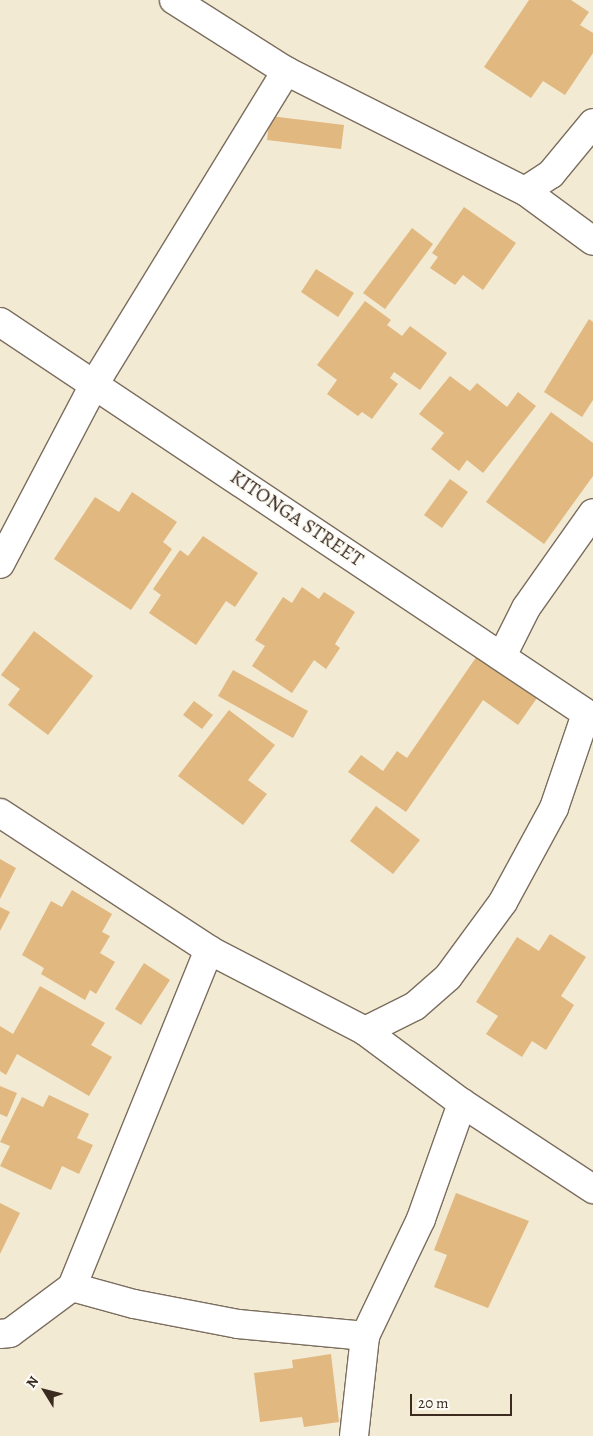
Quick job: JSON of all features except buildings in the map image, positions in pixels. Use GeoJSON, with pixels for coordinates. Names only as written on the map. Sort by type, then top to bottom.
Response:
{"type":"FeatureCollection","features":[{"type":"Feature","properties":{"kind":"street"},"geometry":{"type":"LineString","coordinates":[[174,0],[286,71],[525,190],[593,241]]}},
{"type":"Feature","properties":{"kind":"street"},"geometry":{"type":"LineString","coordinates":[[0,564],[95,383],[286,71]]}},
{"type":"Feature","properties":{"kind":"street"},"geometry":{"type":"LineString","coordinates":[[525,190],[551,174],[593,123]]}},
{"type":"Feature","properties":{"kind":"street","name":"KITONGA STREET"},"geometry":{"type":"LineString","coordinates":[[0,322],[95,383],[590,716]]}},
{"type":"Feature","properties":{"kind":"street"},"geometry":{"type":"LineString","coordinates":[[502,656],[526,608],[593,513]]}},
{"type":"Feature","properties":{"kind":"street"},"geometry":{"type":"LineString","coordinates":[[364,1031],[415,1006],[448,977],[503,902],[554,808],[590,716]]}},
{"type":"Feature","properties":{"kind":"street"},"geometry":{"type":"LineString","coordinates":[[0,813],[209,950],[364,1031],[462,1103],[593,1189]]}},
{"type":"Feature","properties":{"kind":"street"},"geometry":{"type":"LineString","coordinates":[[0,1334],[10,1334],[72,1287],[209,950]]}},
{"type":"Feature","properties":{"kind":"street"},"geometry":{"type":"LineString","coordinates":[[354,1436],[366,1336],[421,1219],[462,1103]]}},
{"type":"Feature","properties":{"kind":"street"},"geometry":{"type":"LineString","coordinates":[[72,1287],[134,1304],[238,1324],[366,1336]]}}]}
